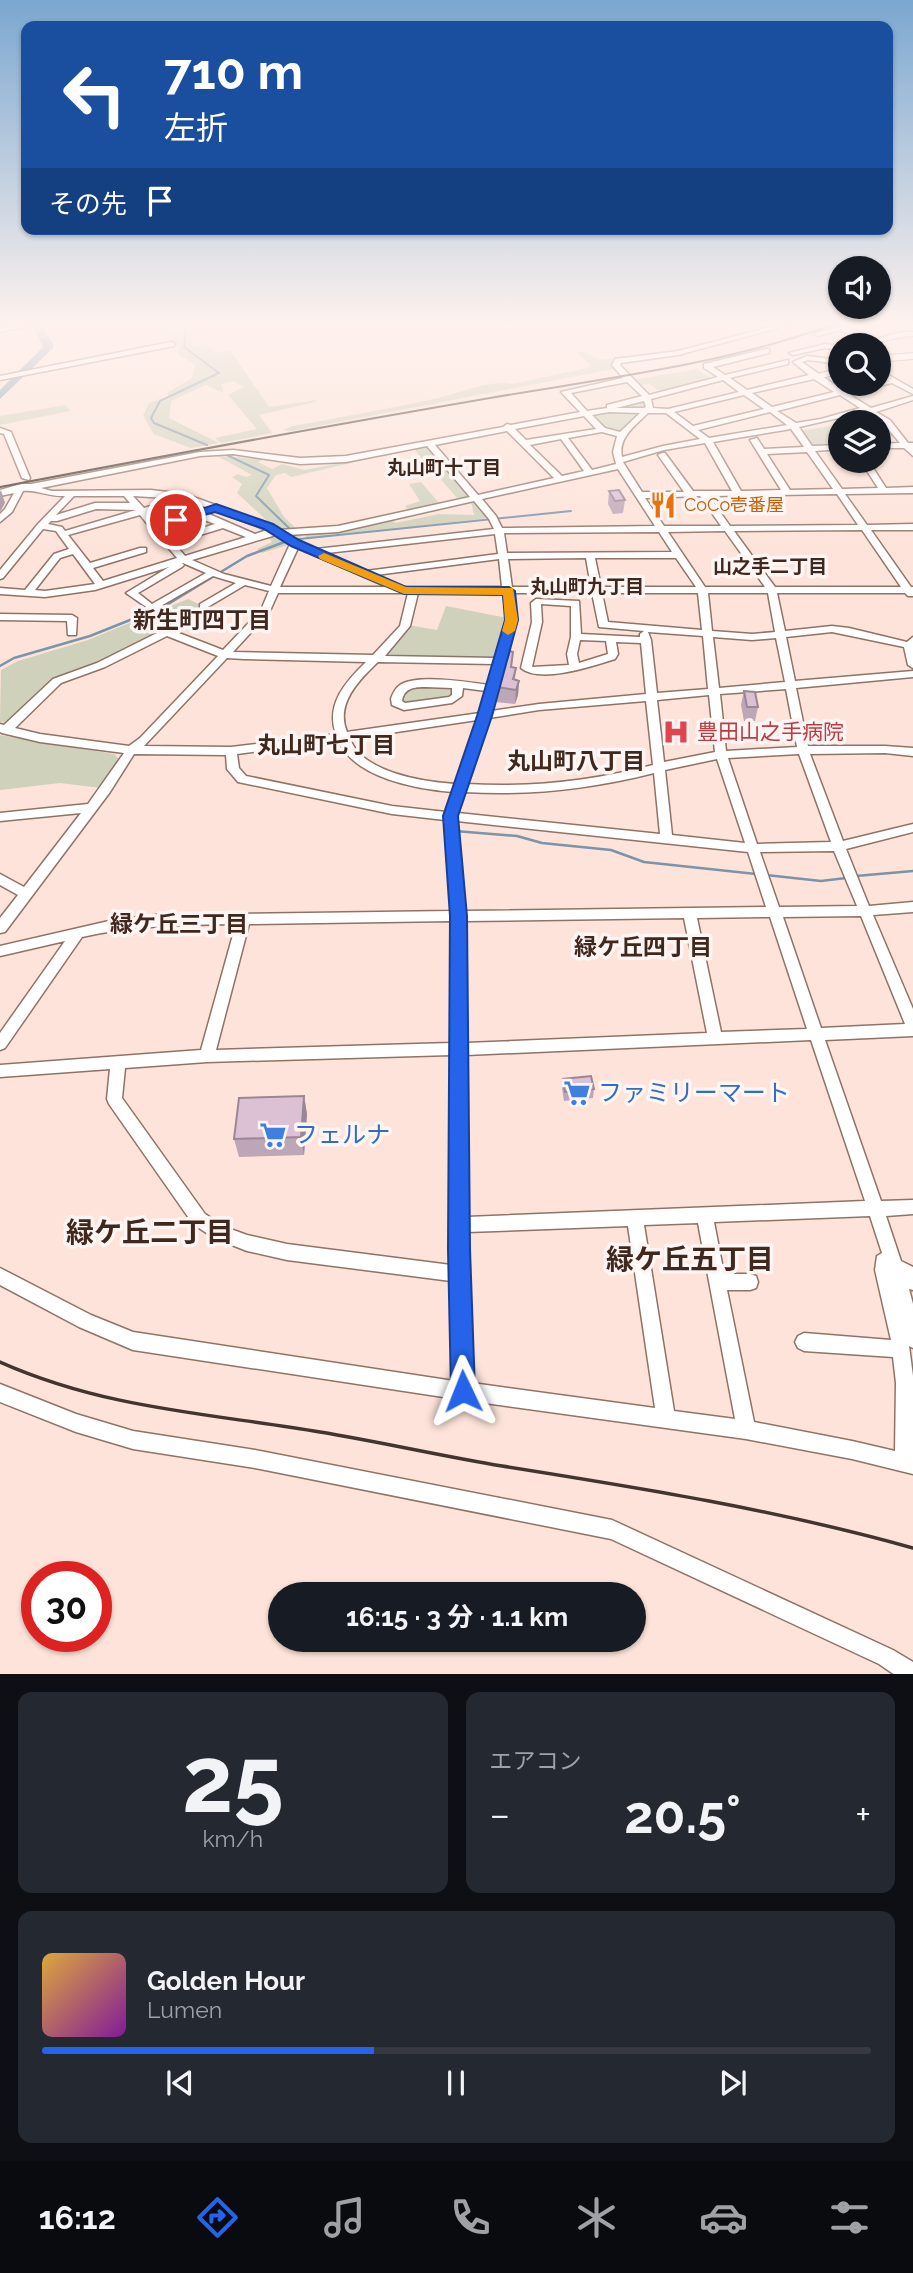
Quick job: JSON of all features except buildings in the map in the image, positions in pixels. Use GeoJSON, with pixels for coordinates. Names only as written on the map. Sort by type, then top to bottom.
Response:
{"type":"FeatureCollection","features":[{"type":"Feature","properties":{"kind":"street"},"geometry":{"type":"LineString","coordinates":[[577,403],[601,430]]}},
{"type":"Feature","properties":{"kind":"street"},"geometry":{"type":"LineString","coordinates":[[609,410],[611,406],[621,403]]}},
{"type":"Feature","properties":{"kind":"street"},"geometry":{"type":"LineString","coordinates":[[0,1276],[103,1330],[133,1341],[746,1430],[908,1463],[904,1301],[721,755],[710,635],[703,591],[620,465],[616,446],[621,435],[650,407],[649,403]]}},
{"type":"Feature","properties":{"kind":"street"},"geometry":{"type":"LineString","coordinates":[[0,493],[24,484],[200,454],[233,452],[321,461],[346,459],[507,426],[587,413],[609,410],[668,411],[702,403]]}},
{"type":"Feature","properties":{"kind":"street"},"geometry":{"type":"LineString","coordinates":[[760,403],[795,428],[911,592]]}},
{"type":"Feature","properties":{"kind":"street"},"geometry":{"type":"LineString","coordinates":[[692,429],[799,403]]}},
{"type":"Feature","properties":{"kind":"street"},"geometry":{"type":"LineString","coordinates":[[873,410],[896,403]]}},
{"type":"Feature","properties":{"kind":"street"},"geometry":{"type":"LineString","coordinates":[[668,411],[711,445],[738,493]]}},
{"type":"Feature","properties":{"kind":"street"},"geometry":{"type":"LineString","coordinates":[[292,537],[828,421]]}},
{"type":"Feature","properties":{"kind":"street"},"geometry":{"type":"LineString","coordinates":[[620,465],[663,448],[754,440],[795,428],[828,425]]}},
{"type":"Feature","properties":{"kind":"street"},"geometry":{"type":"LineString","coordinates":[[507,426],[559,479]]}},
{"type":"Feature","properties":{"kind":"street"},"geometry":{"type":"LineString","coordinates":[[891,426],[910,445],[913,454]]}},
{"type":"Feature","properties":{"kind":"street"},"geometry":{"type":"LineString","coordinates":[[0,430],[7,432],[24,484],[44,493],[176,495],[244,517],[292,537],[315,552],[363,574],[409,591]]}},
{"type":"Feature","properties":{"kind":"street"},"geometry":{"type":"LineString","coordinates":[[525,443],[601,430],[621,435]]}},
{"type":"Feature","properties":{"kind":"street"},"geometry":{"type":"LineString","coordinates":[[563,437],[589,472]]}},
{"type":"Feature","properties":{"kind":"street"},"geometry":{"type":"LineString","coordinates":[[754,440],[787,492]]}},
{"type":"Feature","properties":{"kind":"street"},"geometry":{"type":"LineString","coordinates":[[428,442],[477,496],[499,530],[512,620],[451,816],[458,916],[459,1274],[463,1391]]}},
{"type":"Feature","properties":{"kind":"street"},"geometry":{"type":"LineString","coordinates":[[891,446],[910,445]]}},
{"type":"Feature","properties":{"kind":"street"},"geometry":{"type":"LineString","coordinates":[[762,452],[828,448]]}},
{"type":"Feature","properties":{"kind":"street"},"geometry":{"type":"LineString","coordinates":[[662,455],[690,494]]}},
{"type":"Feature","properties":{"kind":"street"},"geometry":{"type":"LineString","coordinates":[[872,473],[884,491]]}},
{"type":"Feature","properties":{"kind":"street"},"geometry":{"type":"LineString","coordinates":[[0,519],[9,510],[24,484]]}},
{"type":"Feature","properties":{"kind":"street"},"geometry":{"type":"LineString","coordinates":[[639,495],[913,491]]}},
{"type":"Feature","properties":{"kind":"street"},"geometry":{"type":"LineString","coordinates":[[127,494],[183,559],[216,574],[275,590],[911,592]]}},
{"type":"Feature","properties":{"kind":"street"},"geometry":{"type":"LineString","coordinates":[[0,1071],[206,1056],[816,1036],[913,1028],[803,750],[772,590],[703,494]]}},
{"type":"Feature","properties":{"kind":"street"},"geometry":{"type":"LineString","coordinates":[[0,576],[41,526],[71,495]]}},
{"type":"Feature","properties":{"kind":"street"},"geometry":{"type":"LineString","coordinates":[[63,534],[139,509],[171,503],[254,537]]}},
{"type":"Feature","properties":{"kind":"street"},"geometry":{"type":"LineString","coordinates":[[54,519],[95,506],[139,509]]}},
{"type":"Feature","properties":{"kind":"street"},"geometry":{"type":"LineString","coordinates":[[153,527],[216,508]]}},
{"type":"Feature","properties":{"kind":"street"},"geometry":{"type":"LineString","coordinates":[[166,542],[244,517]]}},
{"type":"Feature","properties":{"kind":"street"},"geometry":{"type":"LineString","coordinates":[[41,526],[59,529],[101,585]]}},
{"type":"Feature","properties":{"kind":"street"},"geometry":{"type":"LineString","coordinates":[[315,552],[499,530],[913,527]]}},
{"type":"Feature","properties":{"kind":"street"},"geometry":{"type":"LineString","coordinates":[[0,591],[45,594],[101,585],[276,532]]}},
{"type":"Feature","properties":{"kind":"street"},"geometry":{"type":"LineString","coordinates":[[0,928],[91,808],[131,750],[144,741],[265,611],[275,590],[292,537]]}},
{"type":"Feature","properties":{"kind":"street"},"geometry":{"type":"LineString","coordinates":[[27,594],[57,556],[75,550]]}},
{"type":"Feature","properties":{"kind":"street"},"geometry":{"type":"LineString","coordinates":[[88,567],[143,550]]}},
{"type":"Feature","properties":{"kind":"street"},"geometry":{"type":"LineString","coordinates":[[590,555],[603,625],[645,635]]}},
{"type":"Feature","properties":{"kind":"street"},"geometry":{"type":"LineString","coordinates":[[363,574],[503,556],[680,555]]}},
{"type":"Feature","properties":{"kind":"street"},"geometry":{"type":"LineString","coordinates":[[183,559],[181,564],[131,593],[152,608],[216,574]]}},
{"type":"Feature","properties":{"kind":"street"},"geometry":{"type":"LineString","coordinates":[[745,572],[758,571]]}},
{"type":"Feature","properties":{"kind":"street"},"geometry":{"type":"LineString","coordinates":[[203,606],[244,582]]}},
{"type":"Feature","properties":{"kind":"street"},"geometry":{"type":"LineString","coordinates":[[409,591],[411,612],[401,632],[352,682],[342,697],[337,722],[341,738],[361,762],[382,775],[414,783],[461,788],[537,789],[620,778],[658,767],[721,755],[803,750],[913,752]]}},
{"type":"Feature","properties":{"kind":"street"},"geometry":{"type":"LineString","coordinates":[[575,668],[572,654],[576,637],[576,603],[536,603],[534,633],[526,668],[532,671],[575,668],[611,657],[613,654],[610,638]]}},
{"type":"Feature","properties":{"kind":"street"},"geometry":{"type":"LineString","coordinates":[[0,617],[72,618],[72,633]]}},
{"type":"Feature","properties":{"kind":"street"},"geometry":{"type":"LineString","coordinates":[[576,637],[752,637],[817,629],[849,631],[911,642],[913,665]]}},
{"type":"Feature","properties":{"kind":"street"},"geometry":{"type":"LineString","coordinates":[[509,630],[534,633]]}},
{"type":"Feature","properties":{"kind":"street"},"geometry":{"type":"LineString","coordinates":[[3,729],[57,681],[101,665],[167,632],[223,654],[500,661]]}},
{"type":"Feature","properties":{"kind":"street"},"geometry":{"type":"LineString","coordinates":[[645,635],[666,837]]}},
{"type":"Feature","properties":{"kind":"street"},"geometry":{"type":"LineString","coordinates":[[3,729],[40,738],[131,750],[231,751],[341,738],[540,707],[913,674]]}},
{"type":"Feature","properties":{"kind":"street"},"geometry":{"type":"LineString","coordinates":[[458,685],[457,696],[452,700],[404,707],[396,703],[398,695],[407,685],[458,685],[492,688]]}},
{"type":"Feature","properties":{"kind":"street"},"geometry":{"type":"LineString","coordinates":[[231,751],[236,774],[255,783],[392,810],[754,848],[840,846],[913,828]]}},
{"type":"Feature","properties":{"kind":"street"},"geometry":{"type":"LineString","coordinates":[[0,817],[91,808]]}},
{"type":"Feature","properties":{"kind":"street"},"geometry":{"type":"LineString","coordinates":[[0,880],[26,894]]}},
{"type":"Feature","properties":{"kind":"street"},"geometry":{"type":"LineString","coordinates":[[0,951],[131,923],[244,919],[867,911],[913,907]]}},
{"type":"Feature","properties":{"kind":"street"},"geometry":{"type":"LineString","coordinates":[[689,913],[715,1040]]}},
{"type":"Feature","properties":{"kind":"street"},"geometry":{"type":"LineString","coordinates":[[206,1056],[244,919]]}},
{"type":"Feature","properties":{"kind":"street"},"geometry":{"type":"LineString","coordinates":[[0,1044],[78,933]]}},
{"type":"Feature","properties":{"kind":"street"},"geometry":{"type":"LineString","coordinates":[[118,1061],[114,1099],[198,1219],[220,1233],[247,1243],[287,1251],[459,1274]]}},
{"type":"Feature","properties":{"kind":"street"},"geometry":{"type":"LineString","coordinates":[[459,1224],[913,1206]]}},
{"type":"Feature","properties":{"kind":"street"},"geometry":{"type":"LineString","coordinates":[[704,1214],[746,1430]]}},
{"type":"Feature","properties":{"kind":"street"},"geometry":{"type":"LineString","coordinates":[[635,1217],[666,1419]]}},
{"type":"Feature","properties":{"kind":"street"},"geometry":{"type":"LineString","coordinates":[[907,1344],[898,1327],[883,1262],[893,1262],[909,1274],[913,1282]]}},
{"type":"Feature","properties":{"kind":"street"},"geometry":{"type":"LineString","coordinates":[[717,1282],[750,1282]]}},
{"type":"Feature","properties":{"kind":"street"},"geometry":{"type":"LineString","coordinates":[[804,1342],[907,1344]]}},
{"type":"Feature","properties":{"kind":"street"},"geometry":{"type":"LineString","coordinates":[[0,1394],[76,1423],[133,1440],[255,1459],[612,1530],[886,1657],[913,1674]]}},
{"type":"Feature","properties":{"kind":"green space"},"geometry":{"type":"Polygon","coordinates":[[[149,403],[171,403],[169,418],[219,443],[191,448],[154,434],[143,416],[149,403]]]}},
{"type":"Feature","properties":{"kind":"green space"},"geometry":{"type":"Polygon","coordinates":[[[235,403],[266,403],[269,407],[310,403],[259,415],[272,433],[221,443],[215,438],[257,429],[235,403]]]}},
{"type":"Feature","properties":{"kind":"green space"},"geometry":{"type":"Polygon","coordinates":[[[413,403],[436,403],[292,431],[283,430],[293,426],[413,403]]]}},
{"type":"Feature","properties":{"kind":"green space"},"geometry":{"type":"Polygon","coordinates":[[[628,403],[647,403],[647,406],[620,433],[604,429],[590,414],[628,403]]]}},
{"type":"Feature","properties":{"kind":"green space"},"geometry":{"type":"Polygon","coordinates":[[[66,405],[70,411],[0,425],[0,416],[66,405]]]}},
{"type":"Feature","properties":{"kind":"green space"},"geometry":{"type":"Polygon","coordinates":[[[828,427],[828,447],[810,448],[799,431],[828,427]]]}},
{"type":"Feature","properties":{"kind":"green space"},"geometry":{"type":"Polygon","coordinates":[[[429,447],[472,495],[458,499],[413,448],[429,447]]]}},
{"type":"Feature","properties":{"kind":"green space"},"geometry":{"type":"Polygon","coordinates":[[[411,449],[291,477],[285,473],[276,475],[267,488],[284,517],[303,535],[291,544],[262,553],[257,549],[272,542],[268,536],[277,530],[237,493],[242,484],[232,477],[238,474],[246,477],[252,475],[217,456],[264,459],[258,462],[272,469],[282,464],[305,470],[411,449]]]}},
{"type":"Feature","properties":{"kind":"green space"},"geometry":{"type":"Polygon","coordinates":[[[421,482],[439,503],[409,511],[405,506],[420,501],[409,484],[421,482]]]}},
{"type":"Feature","properties":{"kind":"green space"},"geometry":{"type":"Polygon","coordinates":[[[477,499],[489,518],[306,539],[306,533],[392,519],[395,523],[439,514],[474,515],[471,501],[477,499]]]}},
{"type":"Feature","properties":{"kind":"green space"},"geometry":{"type":"Polygon","coordinates":[[[188,599],[201,605],[167,629],[101,663],[55,680],[43,687],[9,723],[0,722],[1,670],[18,661],[88,640],[188,599]]]}},
{"type":"Feature","properties":{"kind":"green space"},"geometry":{"type":"Polygon","coordinates":[[[446,606],[507,618],[497,657],[385,655],[408,625],[437,630],[446,606]]]}},
{"type":"Feature","properties":{"kind":"green space"},"geometry":{"type":"Polygon","coordinates":[[[448,687],[454,692],[451,697],[403,703],[400,700],[408,689],[448,687]]]}},
{"type":"Feature","properties":{"kind":"green space"},"geometry":{"type":"Polygon","coordinates":[[[0,735],[114,754],[120,760],[101,788],[60,783],[0,790],[0,735]]]}},
{"type":"Feature","properties":{"kind":"waterway"},"geometry":{"type":"LineString","coordinates":[[159,403],[151,418],[154,423],[207,445]]}},
{"type":"Feature","properties":{"kind":"waterway"},"geometry":{"type":"LineString","coordinates":[[227,455],[269,475],[256,496],[292,531]]}},
{"type":"Feature","properties":{"kind":"waterway"},"geometry":{"type":"LineString","coordinates":[[290,540],[571,511]]}},
{"type":"Feature","properties":{"kind":"waterway"},"geometry":{"type":"LineString","coordinates":[[0,666],[14,658],[90,636],[165,606],[247,556],[295,538]]}},
{"type":"Feature","properties":{"kind":"waterway"},"geometry":{"type":"LineString","coordinates":[[455,831],[517,836],[542,843],[611,850],[644,862],[756,874]]}},
{"type":"Feature","properties":{"kind":"waterway"},"geometry":{"type":"LineString","coordinates":[[856,876],[913,871]]}},
{"type":"Feature","properties":{"kind":"waterway"},"geometry":{"type":"LineString","coordinates":[[766,875],[821,881],[846,878]]}},
{"type":"Feature","properties":{"kind":"railway"},"geometry":{"type":"LineString","coordinates":[[0,487],[462,403]]}},
{"type":"Feature","properties":{"kind":"railway"},"geometry":{"type":"LineString","coordinates":[[0,1362],[79,1390],[157,1408],[320,1432],[709,1501],[811,1522],[913,1548]]}},
{"type":"Feature","properties":{"kind":"slow traffic"},"geometry":{"type":"LineString","coordinates":[[324,556],[404,590],[509,591],[512,620],[508,631]]}},
{"type":"Feature","properties":{"kind":"place","name":"CoCo壱番屋"},"geometry":{"type":"Point","coordinates":[663,505]}},
{"type":"Feature","properties":{"kind":"place","name":"豊田山之手病院"},"geometry":{"type":"Point","coordinates":[676,732]}},
{"type":"Feature","properties":{"kind":"place","name":"ファミリーマート"},"geometry":{"type":"Point","coordinates":[577,1093]}},
{"type":"Feature","properties":{"kind":"place","name":"フェルナ"},"geometry":{"type":"Point","coordinates":[273,1135]}},
{"type":"Feature","properties":{"kind":"district","name":"丸山町十丁目"},"geometry":{"type":"Point","coordinates":[444,467]}},
{"type":"Feature","properties":{"kind":"district","name":"山之手二丁目"},"geometry":{"type":"Point","coordinates":[770,566]}},
{"type":"Feature","properties":{"kind":"district","name":"丸山町九丁目"},"geometry":{"type":"Point","coordinates":[587,586]}},
{"type":"Feature","properties":{"kind":"district","name":"新生町四丁目"},"geometry":{"type":"Point","coordinates":[202,620]}},
{"type":"Feature","properties":{"kind":"district","name":"丸山町七丁目"},"geometry":{"type":"Point","coordinates":[326,745]}},
{"type":"Feature","properties":{"kind":"district","name":"丸山町八丁目"},"geometry":{"type":"Point","coordinates":[576,761]}},
{"type":"Feature","properties":{"kind":"district","name":"緑ケ丘三丁目"},"geometry":{"type":"Point","coordinates":[179,924]}},
{"type":"Feature","properties":{"kind":"district","name":"緑ケ丘四丁目"},"geometry":{"type":"Point","coordinates":[643,947]}},
{"type":"Feature","properties":{"kind":"district","name":"緑ケ丘二丁目"},"geometry":{"type":"Point","coordinates":[150,1232]}},
{"type":"Feature","properties":{"kind":"district","name":"緑ケ丘五丁目"},"geometry":{"type":"Point","coordinates":[690,1259]}},
{"type":"Feature","properties":{"kind":"route"},"geometry":{"type":"LineString","coordinates":[[176,520],[216,508],[268,527],[295,543],[404,590],[509,591],[512,620],[451,816],[458,916],[459,1249],[463,1391]]}}]}
